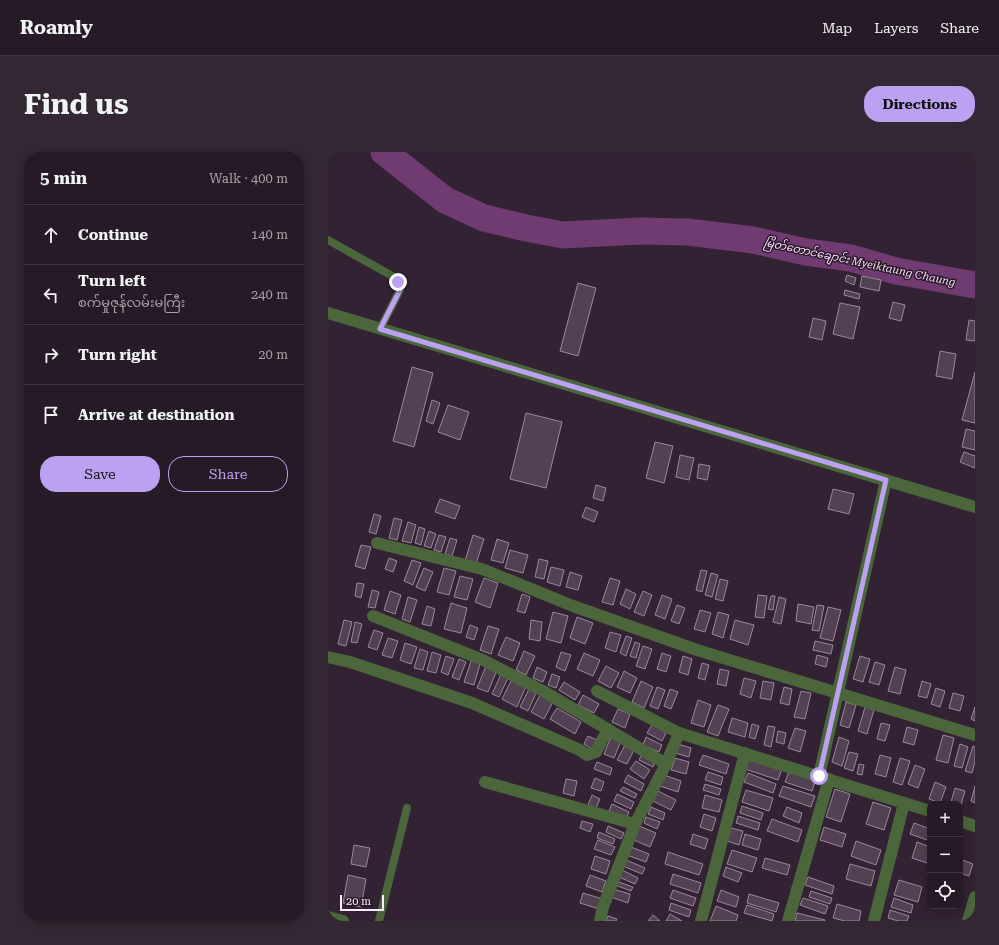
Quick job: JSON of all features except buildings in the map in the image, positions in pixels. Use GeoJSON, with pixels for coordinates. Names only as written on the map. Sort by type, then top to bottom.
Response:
{"type":"FeatureCollection","features":[{"type":"Feature","properties":{"kind":"street"},"geometry":{"type":"LineString","coordinates":[[328,313],[975,507]]}},
{"type":"Feature","properties":{"kind":"street"},"geometry":{"type":"LineString","coordinates":[[788,921],[824,778],[838,692],[886,480]]}},
{"type":"Feature","properties":{"kind":"street"},"geometry":{"type":"LineString","coordinates":[[377,543],[482,569],[574,606],[697,650],[975,735]]}},
{"type":"Feature","properties":{"kind":"street"},"geometry":{"type":"LineString","coordinates":[[373,616],[483,660],[544,691],[666,764]]}},
{"type":"Feature","properties":{"kind":"street"},"geometry":{"type":"LineString","coordinates":[[328,657],[350,662],[472,703],[580,750],[587,755],[596,752],[608,729]]}},
{"type":"Feature","properties":{"kind":"street"},"geometry":{"type":"LineString","coordinates":[[597,691],[679,733],[927,810]]}},
{"type":"Feature","properties":{"kind":"street"},"geometry":{"type":"LineString","coordinates":[[600,921],[603,907],[635,824],[666,764],[679,733]]}},
{"type":"Feature","properties":{"kind":"street"},"geometry":{"type":"LineString","coordinates":[[701,921],[745,753]]}},
{"type":"Feature","properties":{"kind":"street"},"geometry":{"type":"LineString","coordinates":[[485,782],[635,824]]}},
{"type":"Feature","properties":{"kind":"street"},"geometry":{"type":"LineString","coordinates":[[874,921],[904,803]]}},
{"type":"Feature","properties":{"kind":"street"},"geometry":{"type":"LineString","coordinates":[[963,822],[975,826]]}},
{"type":"Feature","properties":{"kind":"street"},"geometry":{"type":"LineString","coordinates":[[968,921],[975,897]]}},
{"type":"Feature","properties":{"kind":"street"},"geometry":{"type":"LineString","coordinates":[[328,917],[343,921]]}},
{"type":"Feature","properties":{"kind":"lane"},"geometry":{"type":"LineString","coordinates":[[328,240],[394,278],[398,282],[400,290],[380,329]]}},
{"type":"Feature","properties":{"kind":"lane"},"geometry":{"type":"LineString","coordinates":[[379,921],[408,808]]}},
{"type":"Feature","properties":{"kind":"waterway","name":"မြိတ်တောင်ချောင်း Myeiktaung Chaung"},"geometry":{"type":"LineString","coordinates":[[384,152],[445,200],[484,218],[526,228],[563,235],[640,231],[688,232],[753,240],[806,252],[851,258],[896,271],[975,285]]}},
{"type":"Feature","properties":{"kind":"route"},"geometry":{"type":"LineString","coordinates":[[398,282],[400,290],[380,329],[886,480],[819,776]]}}]}
